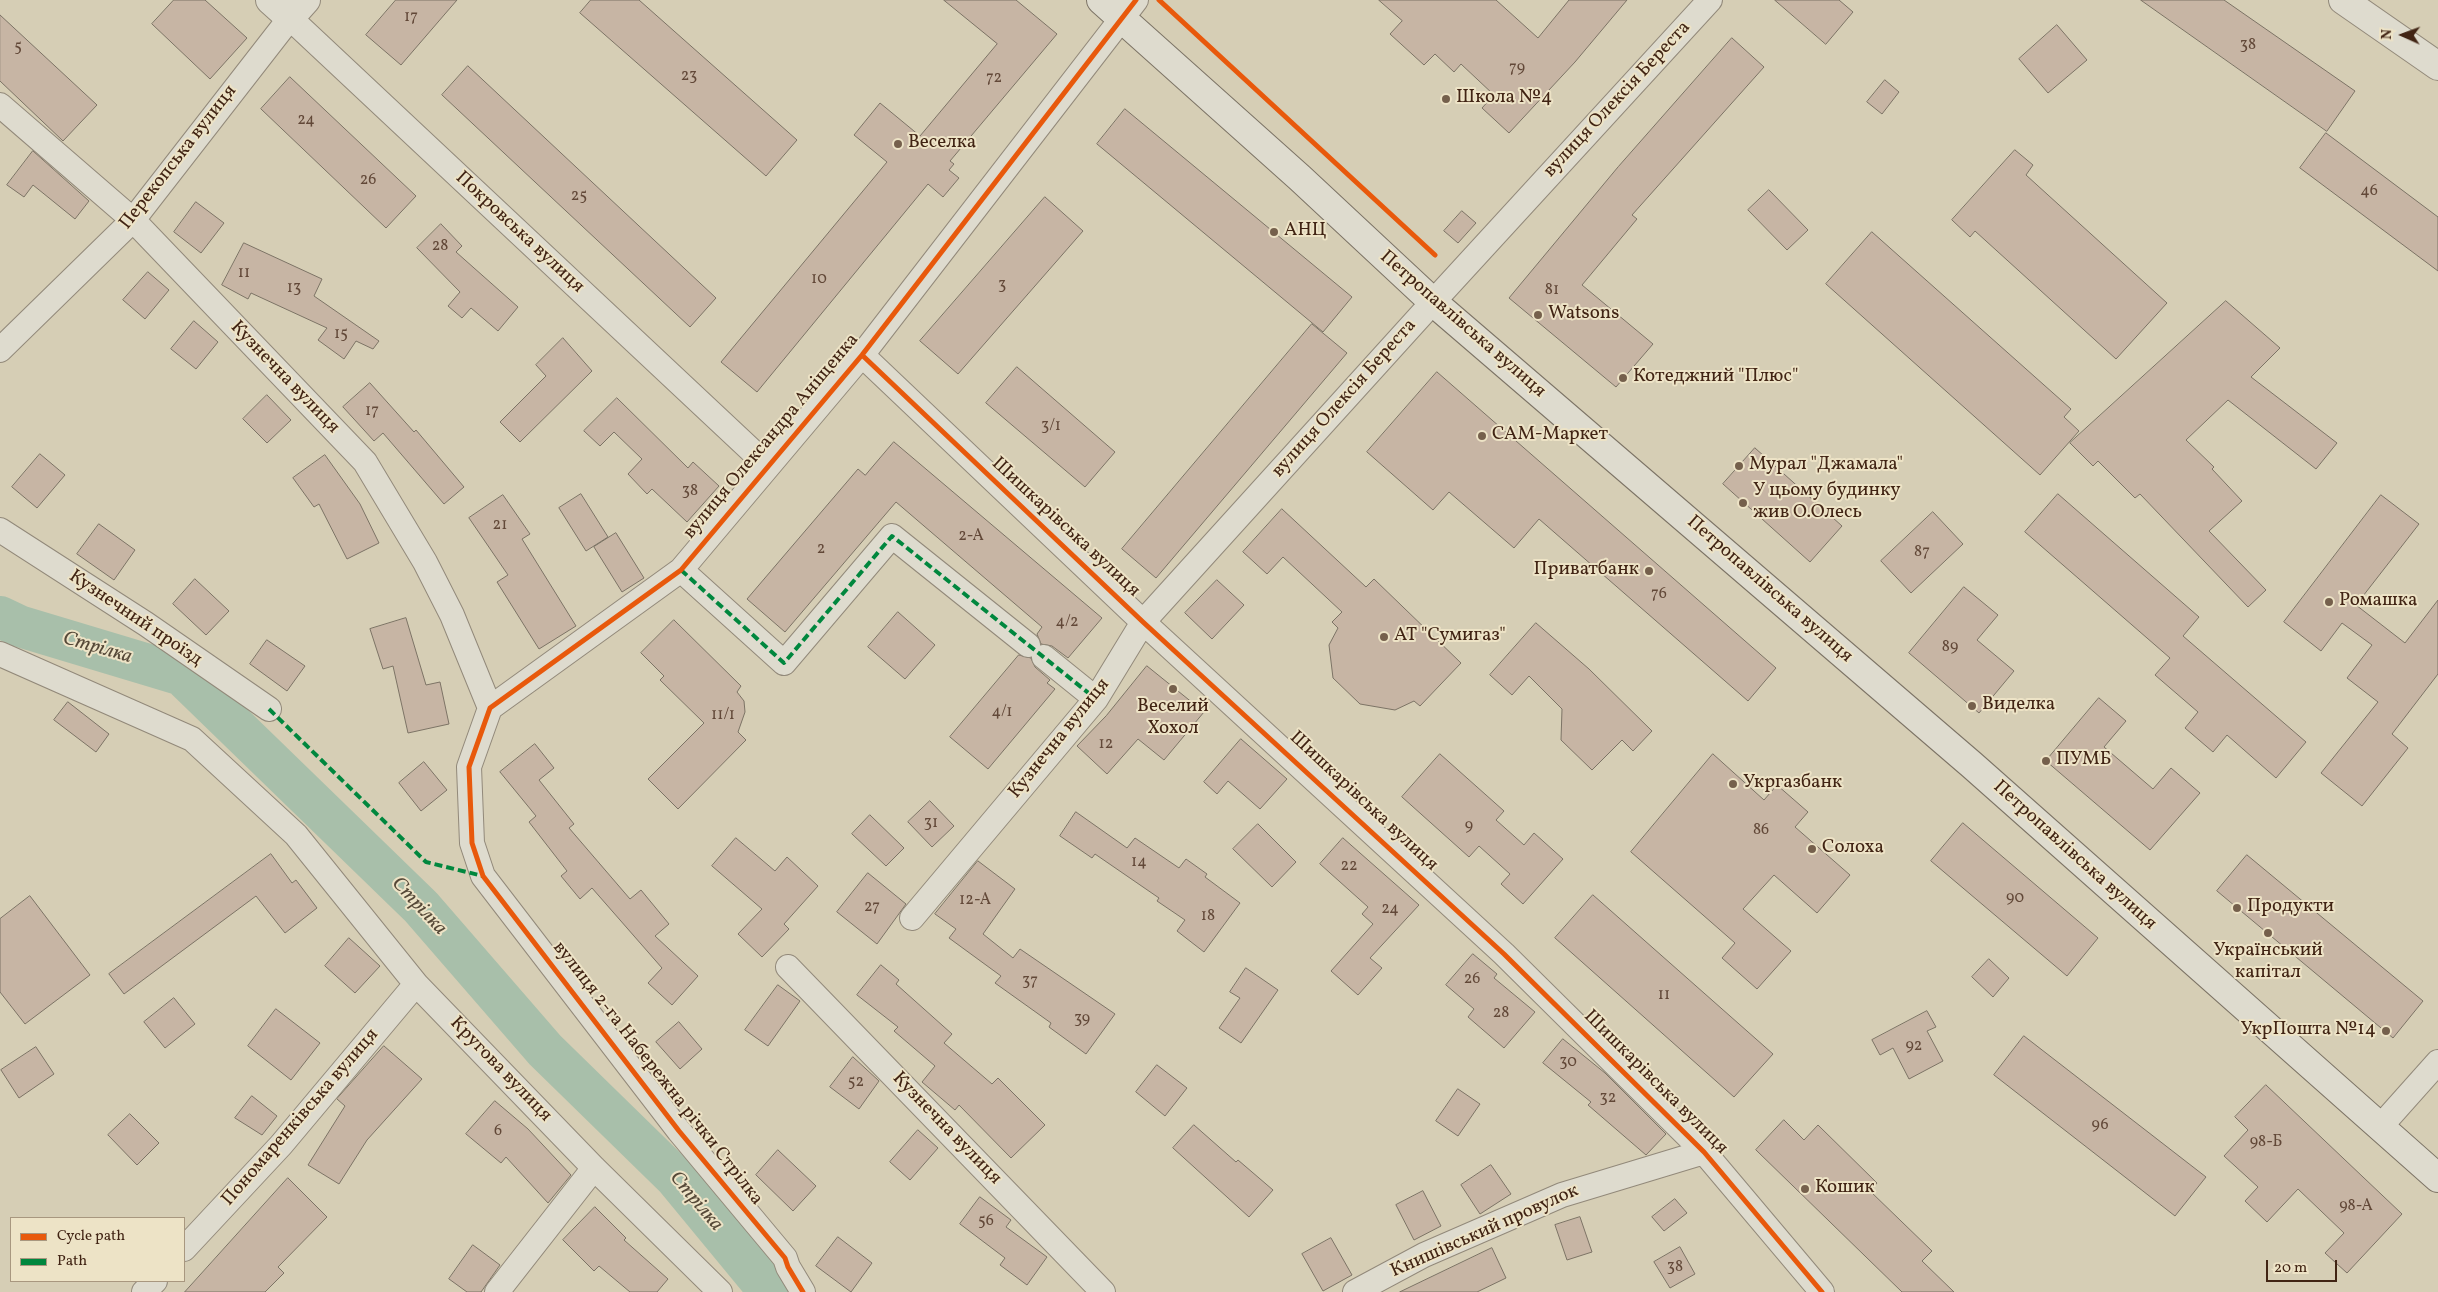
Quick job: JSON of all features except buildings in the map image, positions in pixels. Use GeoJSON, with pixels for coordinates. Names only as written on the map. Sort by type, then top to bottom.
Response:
{"type":"FeatureCollection","features":[{"type":"Feature","properties":{"kind":"main road","name":"Покровська вулиця"},"geometry":{"type":"LineString","coordinates":[[270,0],[298,9]]}},
{"type":"Feature","properties":{"kind":"main road","name":"Петропавлівська вулиця"},"geometry":{"type":"LineString","coordinates":[[1101,0],[1128,9],[1293,172],[1433,302],[1972,765],[2438,1178]]}},
{"type":"Feature","properties":{"kind":"main road"},"geometry":{"type":"LineString","coordinates":[[2343,0],[2438,66]]}},
{"type":"Feature","properties":{"kind":"street","name":"вулиця Олексія Береста"},"geometry":{"type":"LineString","coordinates":[[1143,622],[1710,0]]}},
{"type":"Feature","properties":{"kind":"street","name":"Перекопська вулиця"},"geometry":{"type":"LineString","coordinates":[[0,350],[133,220],[298,9]]}},
{"type":"Feature","properties":{"kind":"street","name":"Покровська вулиця"},"geometry":{"type":"LineString","coordinates":[[298,9],[768,466]]}},
{"type":"Feature","properties":{"kind":"street","name":"вулиця Олександра Аніщенка"},"geometry":{"type":"LineString","coordinates":[[490,708],[681,570],[862,355],[1128,9]]}},
{"type":"Feature","properties":{"kind":"street","name":"Кузнечна вулиця"},"geometry":{"type":"LineString","coordinates":[[0,105],[133,220],[365,462],[425,562],[452,615],[490,708]]}},
{"type":"Feature","properties":{"kind":"street","name":"Шишкарівська вулиця"},"geometry":{"type":"LineString","coordinates":[[862,355],[1143,622],[1504,954],[1704,1152],[1822,1292]]}},
{"type":"Feature","properties":{"kind":"street","name":"Кузнечний проїзд"},"geometry":{"type":"LineString","coordinates":[[0,530],[146,624],[269,709]]}},
{"type":"Feature","properties":{"kind":"street"},"geometry":{"type":"LineString","coordinates":[[681,570],[784,663],[892,536],[1096,699]]}},
{"type":"Feature","properties":{"kind":"street","name":"Кузнечна вулиця"},"geometry":{"type":"LineString","coordinates":[[912,918],[1096,699],[1143,622]]}},
{"type":"Feature","properties":{"kind":"street","name":"Кругова вулиця"},"geometry":{"type":"LineString","coordinates":[[0,654],[192,739],[296,835],[416,984],[594,1168],[720,1292]]}},
{"type":"Feature","properties":{"kind":"street","name":"вулиця 2-га Набережна річки Стрілка"},"geometry":{"type":"LineString","coordinates":[[490,708],[469,767],[472,843],[483,876],[679,1131],[785,1258],[788,1267],[803,1292]]}},
{"type":"Feature","properties":{"kind":"street","name":"Кузнечна вулиця"},"geometry":{"type":"LineString","coordinates":[[788,968],[1103,1292]]}},
{"type":"Feature","properties":{"kind":"street","name":"Пономаренківська вулиця"},"geometry":{"type":"LineString","coordinates":[[185,1248],[281,1145],[416,984]]}},
{"type":"Feature","properties":{"kind":"street"},"geometry":{"type":"LineString","coordinates":[[2380,1127],[2438,1062]]}},
{"type":"Feature","properties":{"kind":"street","name":"Книшівський провулок"},"geometry":{"type":"LineString","coordinates":[[1355,1292],[1424,1255],[1562,1195],[1704,1152]]}},
{"type":"Feature","properties":{"kind":"street"},"geometry":{"type":"LineString","coordinates":[[497,1292],[594,1168]]}},
{"type":"Feature","properties":{"kind":"street"},"geometry":{"type":"LineString","coordinates":[[144,1292],[153,1282]]}},
{"type":"Feature","properties":{"kind":"waterway","name":"Стрілка"},"geometry":{"type":"LineString","coordinates":[[0,617],[19,626],[182,675],[421,907],[545,1050],[675,1177],[770,1292]]}},
{"type":"Feature","properties":{"kind":"marked path"},"geometry":{"type":"LineString","coordinates":[[681,570],[784,663],[892,536],[1096,699]]}},
{"type":"Feature","properties":{"kind":"marked path"},"geometry":{"type":"LineString","coordinates":[[269,709],[426,862],[483,876]]}},
{"type":"Feature","properties":{"kind":"cycle path"},"geometry":{"type":"LineString","coordinates":[[803,1292],[788,1267],[785,1258],[679,1131],[483,876],[472,843],[469,767],[490,708],[681,570],[862,355],[1136,0]]}},
{"type":"Feature","properties":{"kind":"cycle path"},"geometry":{"type":"LineString","coordinates":[[1159,0],[1435,255]]}},
{"type":"Feature","properties":{"kind":"cycle path"},"geometry":{"type":"LineString","coordinates":[[862,355],[1143,622],[1504,954],[1704,1152],[1822,1292]]}},
{"type":"Feature","properties":{"kind":"place","name":"Школа №4"},"geometry":{"type":"Point","coordinates":[1446,99]}},
{"type":"Feature","properties":{"kind":"place","name":"Веселка"},"geometry":{"type":"Point","coordinates":[898,144]}},
{"type":"Feature","properties":{"kind":"place","name":"АНЦ"},"geometry":{"type":"Point","coordinates":[1274,232]}},
{"type":"Feature","properties":{"kind":"place","name":"Watsons"},"geometry":{"type":"Point","coordinates":[1538,315]}},
{"type":"Feature","properties":{"kind":"place","name":"Котеджний \"Плюс\""},"geometry":{"type":"Point","coordinates":[1623,378]}},
{"type":"Feature","properties":{"kind":"place","name":"САМ-Маркет"},"geometry":{"type":"Point","coordinates":[1482,436]}},
{"type":"Feature","properties":{"kind":"place","name":"Мурал \"Джамала\""},"geometry":{"type":"Point","coordinates":[1739,466]}},
{"type":"Feature","properties":{"kind":"place","name":"У цьому будинку жив О.Олесь"},"geometry":{"type":"Point","coordinates":[1743,503]}},
{"type":"Feature","properties":{"kind":"place","name":"Приватбанк"},"geometry":{"type":"Point","coordinates":[1649,571]}},
{"type":"Feature","properties":{"kind":"place","name":"Ромашка"},"geometry":{"type":"Point","coordinates":[2329,602]}},
{"type":"Feature","properties":{"kind":"place","name":"АТ \"Сумигаз\""},"geometry":{"type":"Point","coordinates":[1384,637]}},
{"type":"Feature","properties":{"kind":"place","name":"Веселий Хохол"},"geometry":{"type":"Point","coordinates":[1173,689]}},
{"type":"Feature","properties":{"kind":"place","name":"Виделка"},"geometry":{"type":"Point","coordinates":[1972,706]}},
{"type":"Feature","properties":{"kind":"place","name":"ПУМБ"},"geometry":{"type":"Point","coordinates":[2046,761]}},
{"type":"Feature","properties":{"kind":"place","name":"Укргазбанк"},"geometry":{"type":"Point","coordinates":[1733,784]}},
{"type":"Feature","properties":{"kind":"place","name":"Солоха"},"geometry":{"type":"Point","coordinates":[1812,849]}},
{"type":"Feature","properties":{"kind":"place","name":"Продукти"},"geometry":{"type":"Point","coordinates":[2237,908]}},
{"type":"Feature","properties":{"kind":"place","name":"Український капітал"},"geometry":{"type":"Point","coordinates":[2268,933]}},
{"type":"Feature","properties":{"kind":"place","name":"УкрПошта №14"},"geometry":{"type":"Point","coordinates":[2386,1031]}},
{"type":"Feature","properties":{"kind":"place","name":"Кошик"},"geometry":{"type":"Point","coordinates":[1805,1189]}}]}
